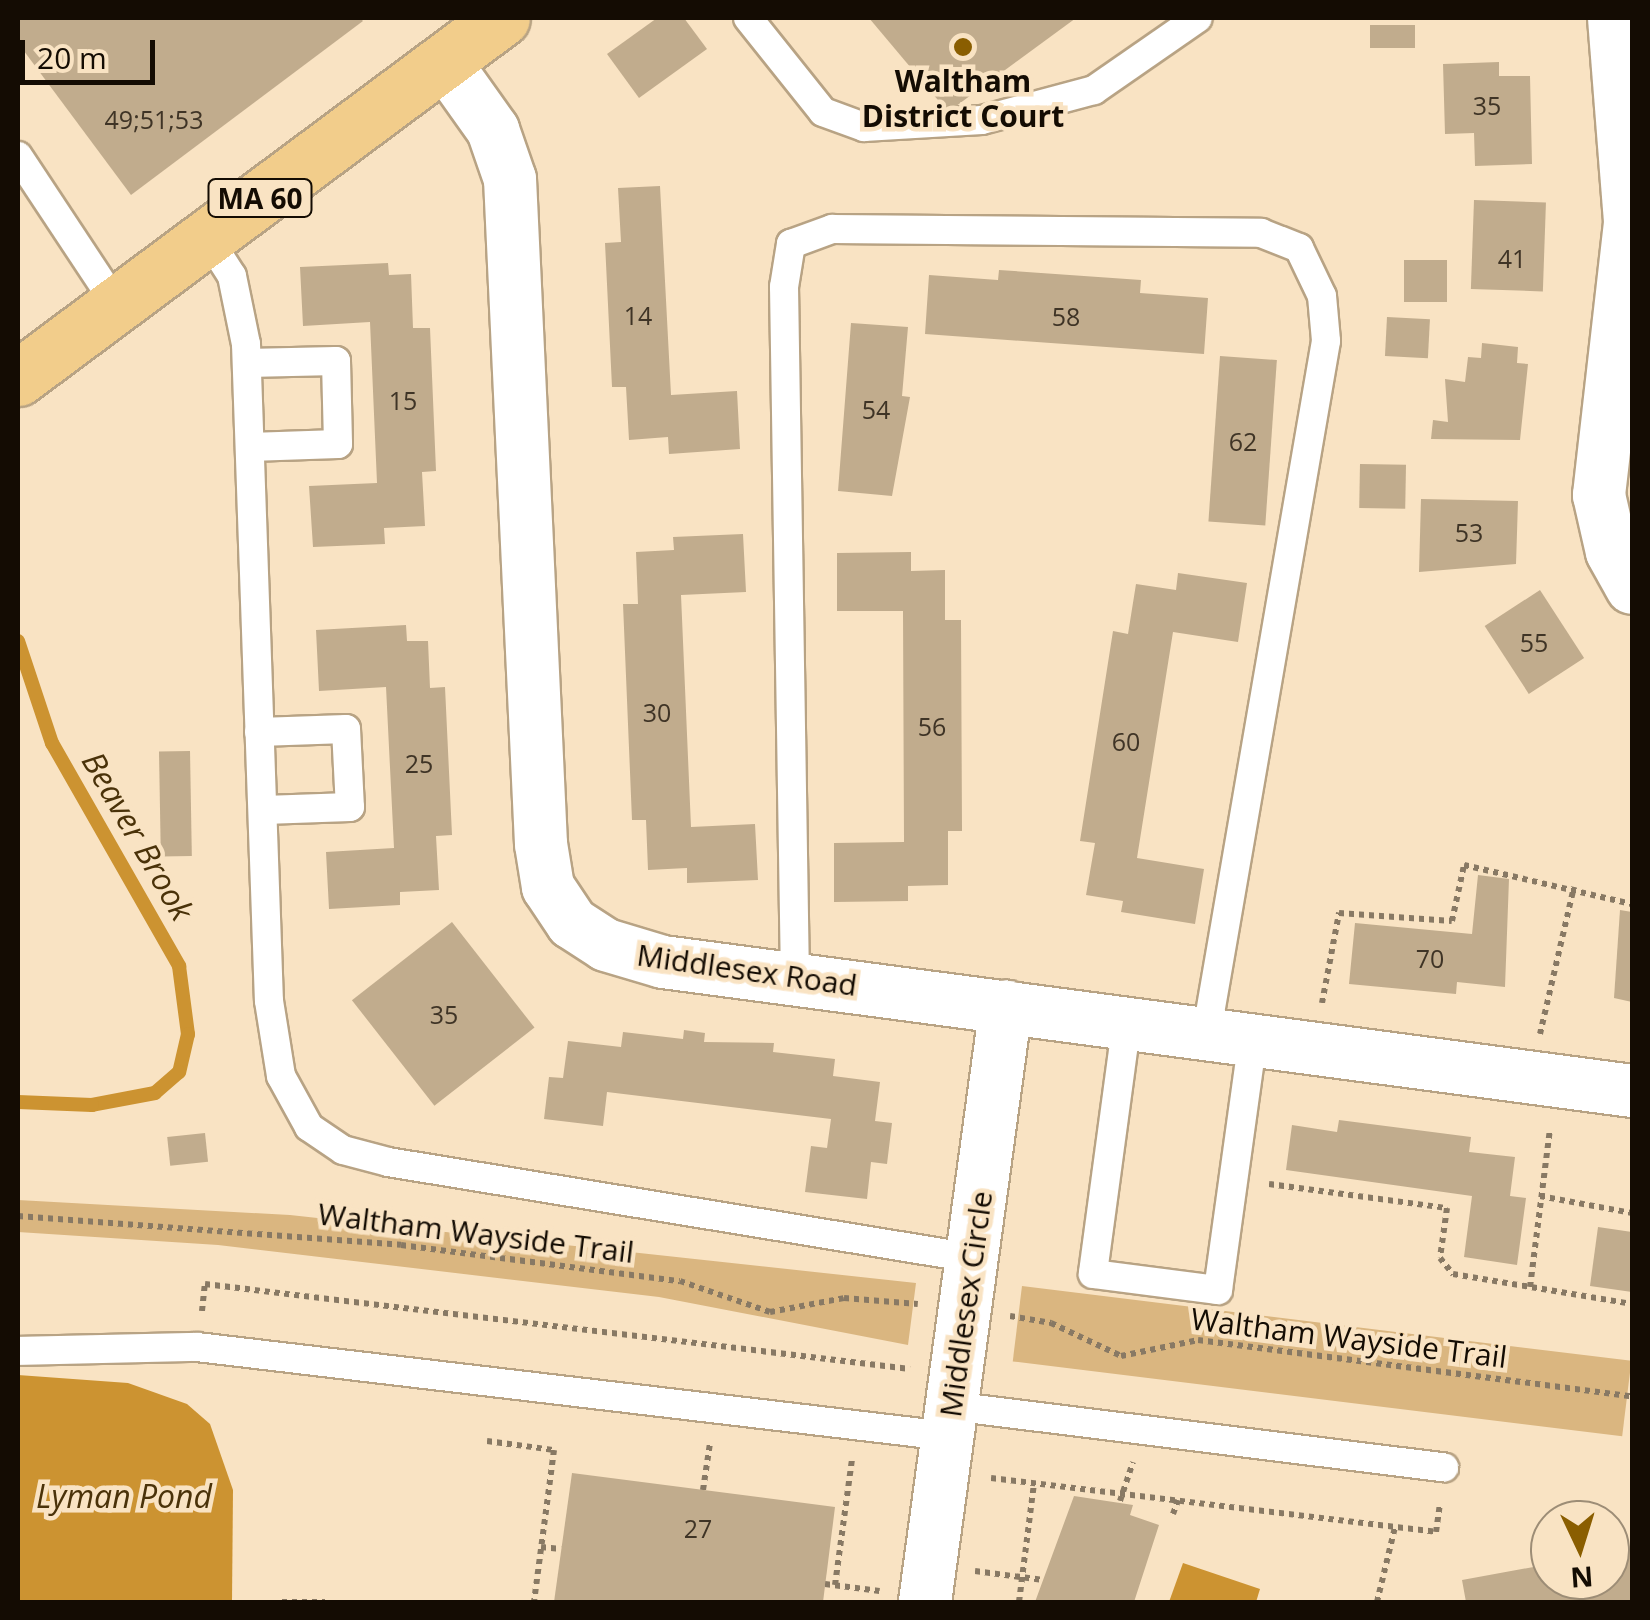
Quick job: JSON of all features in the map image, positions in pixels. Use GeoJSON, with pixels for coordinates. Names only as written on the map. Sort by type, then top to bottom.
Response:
{"type":"FeatureCollection","features":[{"type":"Feature","properties":{"kind":"main road","name":"MA 60"},"geometry":{"type":"LineString","coordinates":[[18,378],[502,18]]}},
{"type":"Feature","properties":{"kind":"street"},"geometry":{"type":"LineString","coordinates":[[1614,18],[1630,223],[1599,494],[1612,552],[1632,588]]}},
{"type":"Feature","properties":{"kind":"street","name":"Middlesex Road"},"geometry":{"type":"LineString","coordinates":[[444,61],[492,130],[510,179],[548,887],[572,923],[621,952],[1632,1092]]}},
{"type":"Feature","properties":{"kind":"street","name":"Middlesex Circle"},"geometry":{"type":"LineString","coordinates":[[927,1584],[1006,1006]]}},
{"type":"Feature","properties":{"kind":"lane"},"geometry":{"type":"LineString","coordinates":[[748,18],[809,98],[847,125],[965,122],[1094,90],[1198,18]]}},
{"type":"Feature","properties":{"kind":"lane"},"geometry":{"type":"LineString","coordinates":[[18,156],[116,304]]}},
{"type":"Feature","properties":{"kind":"lane"},"geometry":{"type":"LineString","coordinates":[[795,978],[784,288],[790,244],[832,229],[1261,233],[1300,248],[1322,296],[1326,341],[1230,1034],[1218,1290],[1093,1274],[1127,1021]]}},
{"type":"Feature","properties":{"kind":"lane"},"geometry":{"type":"LineString","coordinates":[[207,237],[238,296],[246,363],[276,1057],[298,1111],[325,1141],[388,1162],[972,1258]]}},
{"type":"Feature","properties":{"kind":"lane"},"geometry":{"type":"LineString","coordinates":[[246,363],[336,360],[338,444],[250,447]]}},
{"type":"Feature","properties":{"kind":"lane"},"geometry":{"type":"LineString","coordinates":[[259,732],[346,729],[350,806],[264,810]]}},
{"type":"Feature","properties":{"kind":"lane"},"geometry":{"type":"LineString","coordinates":[[18,1351],[197,1347],[856,1424],[950,1421],[1444,1467]]}},
{"type":"Feature","properties":{"kind":"path"},"geometry":{"type":"LineString","coordinates":[[1320,1013],[1339,913],[1452,922],[1464,865],[1632,904]]}},
{"type":"Feature","properties":{"kind":"path"},"geometry":{"type":"LineString","coordinates":[[1538,1040],[1574,888]]}},
{"type":"Feature","properties":{"kind":"path"},"geometry":{"type":"LineString","coordinates":[[1530,1287],[1552,1120]]}},
{"type":"Feature","properties":{"kind":"path"},"geometry":{"type":"LineString","coordinates":[[1263,1170],[1274,1187],[1447,1208],[1446,1269],[1632,1304]]}},
{"type":"Feature","properties":{"kind":"path"},"geometry":{"type":"LineString","coordinates":[[1540,1196],[1632,1213]]}},
{"type":"Feature","properties":{"kind":"path","name":"Waltham Wayside Trail"},"geometry":{"type":"LineString","coordinates":[[18,1216],[401,1245],[680,1281],[770,1312],[844,1298],[921,1305]]}},
{"type":"Feature","properties":{"kind":"path"},"geometry":{"type":"LineString","coordinates":[[197,1347],[205,1284],[910,1369]]}},
{"type":"Feature","properties":{"kind":"path","name":"Waltham Wayside Trail"},"geometry":{"type":"LineString","coordinates":[[1011,1316],[1051,1322],[1120,1356],[1198,1340],[1632,1396]]}},
{"type":"Feature","properties":{"kind":"path"},"geometry":{"type":"LineString","coordinates":[[704,1490],[715,1407]]}},
{"type":"Feature","properties":{"kind":"path"},"geometry":{"type":"LineString","coordinates":[[835,1586],[856,1424]]}},
{"type":"Feature","properties":{"kind":"path"},"geometry":{"type":"LineString","coordinates":[[487,1441],[554,1450],[534,1602]]}},
{"type":"Feature","properties":{"kind":"path"},"geometry":{"type":"LineString","coordinates":[[989,1478],[1436,1532],[1444,1467]]}},
{"type":"Feature","properties":{"kind":"path"},"geometry":{"type":"LineString","coordinates":[[1019,1602],[1034,1484]]}},
{"type":"Feature","properties":{"kind":"path"},"geometry":{"type":"LineString","coordinates":[[1173,1514],[1178,1500]]}},
{"type":"Feature","properties":{"kind":"path"},"geometry":{"type":"LineString","coordinates":[[1376,1602],[1396,1527]]}},
{"type":"Feature","properties":{"kind":"path"},"geometry":{"type":"LineString","coordinates":[[541,1547],[562,1550]]}},
{"type":"Feature","properties":{"kind":"path"},"geometry":{"type":"LineString","coordinates":[[927,1584],[1022,1577],[1043,1580]]}},
{"type":"Feature","properties":{"kind":"path"},"geometry":{"type":"LineString","coordinates":[[282,1602],[325,1602]]}},
{"type":"Feature","properties":{"kind":"shaded area"},"geometry":{"type":"Polygon","coordinates":[[[18,1200],[290,1215],[916,1283],[908,1345],[659,1297],[218,1245],[18,1232],[18,1200]]]}},
{"type":"Feature","properties":{"kind":"shaded area"},"geometry":{"type":"Polygon","coordinates":[[[1022,1286],[1631,1361],[1622,1436],[1013,1361],[1022,1286]]]}},
{"type":"Feature","properties":{"kind":"water","name":"Lyman Pond"},"geometry":{"type":"Polygon","coordinates":[[[18,1375],[128,1383],[187,1404],[210,1424],[233,1490],[232,1602],[18,1602],[18,1375]]]}},
{"type":"Feature","properties":{"kind":"water"},"geometry":{"type":"Polygon","coordinates":[[[1183,1563],[1260,1589],[1256,1602],[1169,1602],[1183,1563]]]}},
{"type":"Feature","properties":{"kind":"building"},"geometry":{"type":"Polygon","coordinates":[[[18,18],[363,21],[131,195],[18,43],[18,18]]]}},
{"type":"Feature","properties":{"kind":"building"},"geometry":{"type":"Polygon","coordinates":[[[657,18],[684,18],[707,49],[639,98],[607,54],[657,18]]]}},
{"type":"Feature","properties":{"kind":"building","name":"Waltham District Court"},"geometry":{"type":"Polygon","coordinates":[[[869,18],[1076,18],[948,112],[869,18]]]}},
{"type":"Feature","properties":{"kind":"building"},"geometry":{"type":"Polygon","coordinates":[[[1370,25],[1415,25],[1415,48],[1370,48],[1370,25]]]}},
{"type":"Feature","properties":{"kind":"building"},"geometry":{"type":"Polygon","coordinates":[[[1499,62],[1499,76],[1530,76],[1532,164],[1475,166],[1474,133],[1445,134],[1443,64],[1499,62]]]}},
{"type":"Feature","properties":{"kind":"building"},"geometry":{"type":"Polygon","coordinates":[[[660,186],[671,395],[737,391],[740,449],[669,454],[668,437],[629,440],[626,387],[612,387],[605,243],[621,242],[618,188],[660,186]]]}},
{"type":"Feature","properties":{"kind":"building"},"geometry":{"type":"Polygon","coordinates":[[[1474,200],[1546,203],[1543,291],[1471,289],[1474,200]]]}},
{"type":"Feature","properties":{"kind":"building"},"geometry":{"type":"Polygon","coordinates":[[[1404,260],[1447,260],[1447,302],[1404,302],[1404,260]]]}},
{"type":"Feature","properties":{"kind":"building"},"geometry":{"type":"Polygon","coordinates":[[[388,263],[389,275],[411,274],[413,328],[430,328],[436,471],[422,472],[425,526],[384,528],[385,544],[313,547],[309,486],[377,483],[370,322],[303,326],[300,267],[388,263]]]}},
{"type":"Feature","properties":{"kind":"building"},"geometry":{"type":"Polygon","coordinates":[[[999,270],[1141,280],[1140,293],[1208,298],[1204,354],[925,334],[929,275],[998,280],[999,270]]]}},
{"type":"Feature","properties":{"kind":"building"},"geometry":{"type":"Polygon","coordinates":[[[1387,317],[1430,319],[1428,358],[1385,356],[1387,317]]]}},
{"type":"Feature","properties":{"kind":"building"},"geometry":{"type":"Polygon","coordinates":[[[851,323],[908,327],[902,396],[910,397],[892,496],[838,491],[851,323]]]}},
{"type":"Feature","properties":{"kind":"building"},"geometry":{"type":"Polygon","coordinates":[[[1482,343],[1518,347],[1517,363],[1528,364],[1520,440],[1431,439],[1433,420],[1448,422],[1445,379],[1465,382],[1468,357],[1481,358],[1482,343]]]}},
{"type":"Feature","properties":{"kind":"building"},"geometry":{"type":"Polygon","coordinates":[[[1220,356],[1277,360],[1265,526],[1208,522],[1220,356]]]}},
{"type":"Feature","properties":{"kind":"building"},"geometry":{"type":"Polygon","coordinates":[[[1360,464],[1406,465],[1405,509],[1359,508],[1360,464]]]}},
{"type":"Feature","properties":{"kind":"building"},"geometry":{"type":"Polygon","coordinates":[[[1421,499],[1518,501],[1516,564],[1419,572],[1421,499]]]}},
{"type":"Feature","properties":{"kind":"building"},"geometry":{"type":"Polygon","coordinates":[[[743,534],[746,592],[681,595],[691,827],[755,824],[758,880],[687,883],[687,868],[648,870],[646,820],[632,820],[623,604],[638,604],[636,552],[674,550],[673,537],[743,534]]]}},
{"type":"Feature","properties":{"kind":"building"},"geometry":{"type":"Polygon","coordinates":[[[911,552],[911,571],[945,570],[945,620],[961,620],[962,831],[948,831],[948,885],[908,886],[908,901],[834,902],[834,843],[904,842],[903,611],[837,611],[837,553],[911,552]]]}},
{"type":"Feature","properties":{"kind":"building"},"geometry":{"type":"Polygon","coordinates":[[[1178,573],[1247,583],[1238,642],[1173,632],[1137,858],[1204,869],[1195,924],[1121,912],[1123,901],[1086,895],[1095,843],[1080,841],[1113,631],[1128,634],[1136,584],[1176,590],[1178,573]]]}},
{"type":"Feature","properties":{"kind":"building"},"geometry":{"type":"Polygon","coordinates":[[[1540,590],[1584,658],[1529,694],[1485,626],[1540,590]]]}},
{"type":"Feature","properties":{"kind":"building"},"geometry":{"type":"Polygon","coordinates":[[[406,625],[407,641],[428,641],[430,688],[445,687],[452,835],[436,836],[439,890],[400,892],[400,905],[329,909],[326,852],[394,848],[386,687],[319,691],[316,630],[406,625]]]}},
{"type":"Feature","properties":{"kind":"building"},"geometry":{"type":"Polygon","coordinates":[[[190,751],[192,856],[161,857],[159,752],[190,751]]]}},
{"type":"Feature","properties":{"kind":"building"},"geometry":{"type":"Polygon","coordinates":[[[1478,875],[1509,879],[1505,987],[1457,982],[1456,994],[1349,984],[1355,923],[1472,934],[1478,875]]]}},
{"type":"Feature","properties":{"kind":"building"},"geometry":{"type":"Polygon","coordinates":[[[1620,910],[1632,912],[1632,1002],[1614,998],[1620,910]]]}},
{"type":"Feature","properties":{"kind":"building"},"geometry":{"type":"Polygon","coordinates":[[[452,922],[534,1028],[434,1106],[352,1000],[452,922]]]}},
{"type":"Feature","properties":{"kind":"building"},"geometry":{"type":"Polygon","coordinates":[[[684,1030],[705,1033],[704,1042],[774,1043],[773,1052],[835,1059],[833,1076],[880,1082],[875,1121],[892,1123],[887,1164],[871,1162],[867,1199],[805,1192],[811,1146],[827,1148],[831,1119],[607,1092],[603,1126],[544,1119],[549,1077],[563,1078],[568,1041],[621,1047],[623,1032],[683,1039],[684,1030]]]}},
{"type":"Feature","properties":{"kind":"building"},"geometry":{"type":"Polygon","coordinates":[[[1339,1120],[1471,1137],[1469,1152],[1515,1157],[1510,1196],[1526,1198],[1517,1265],[1464,1257],[1472,1196],[1286,1170],[1292,1125],[1337,1132],[1339,1120]]]}},
{"type":"Feature","properties":{"kind":"building"},"geometry":{"type":"Polygon","coordinates":[[[205,1133],[208,1162],[170,1166],[167,1137],[205,1133]]]}},
{"type":"Feature","properties":{"kind":"building"},"geometry":{"type":"Polygon","coordinates":[[[1598,1227],[1632,1232],[1632,1292],[1590,1286],[1598,1227]]]}},
{"type":"Feature","properties":{"kind":"building"},"geometry":{"type":"Polygon","coordinates":[[[572,1473],[835,1507],[823,1602],[554,1602],[572,1473]]]}},
{"type":"Feature","properties":{"kind":"building"},"geometry":{"type":"Polygon","coordinates":[[[1074,1496],[1133,1505],[1130,1515],[1159,1525],[1134,1602],[1035,1602],[1074,1496]]]}},
{"type":"Feature","properties":{"kind":"building"},"geometry":{"type":"Polygon","coordinates":[[[1630,1549],[1632,1602],[1466,1602],[1462,1580],[1530,1568],[1530,1600],[1630,1600],[1630,1549]]]}},
{"type":"Feature","properties":{"kind":"waterway","name":"Beaver Brook"},"geometry":{"type":"LineString","coordinates":[[18,641],[52,743],[179,966],[188,1034],[179,1072],[155,1093],[92,1105],[18,1102]]}},
{"type":"Feature","properties":{"kind":"place","name":"Waltham District Court"},"geometry":{"type":"Point","coordinates":[963,47]}}]}
